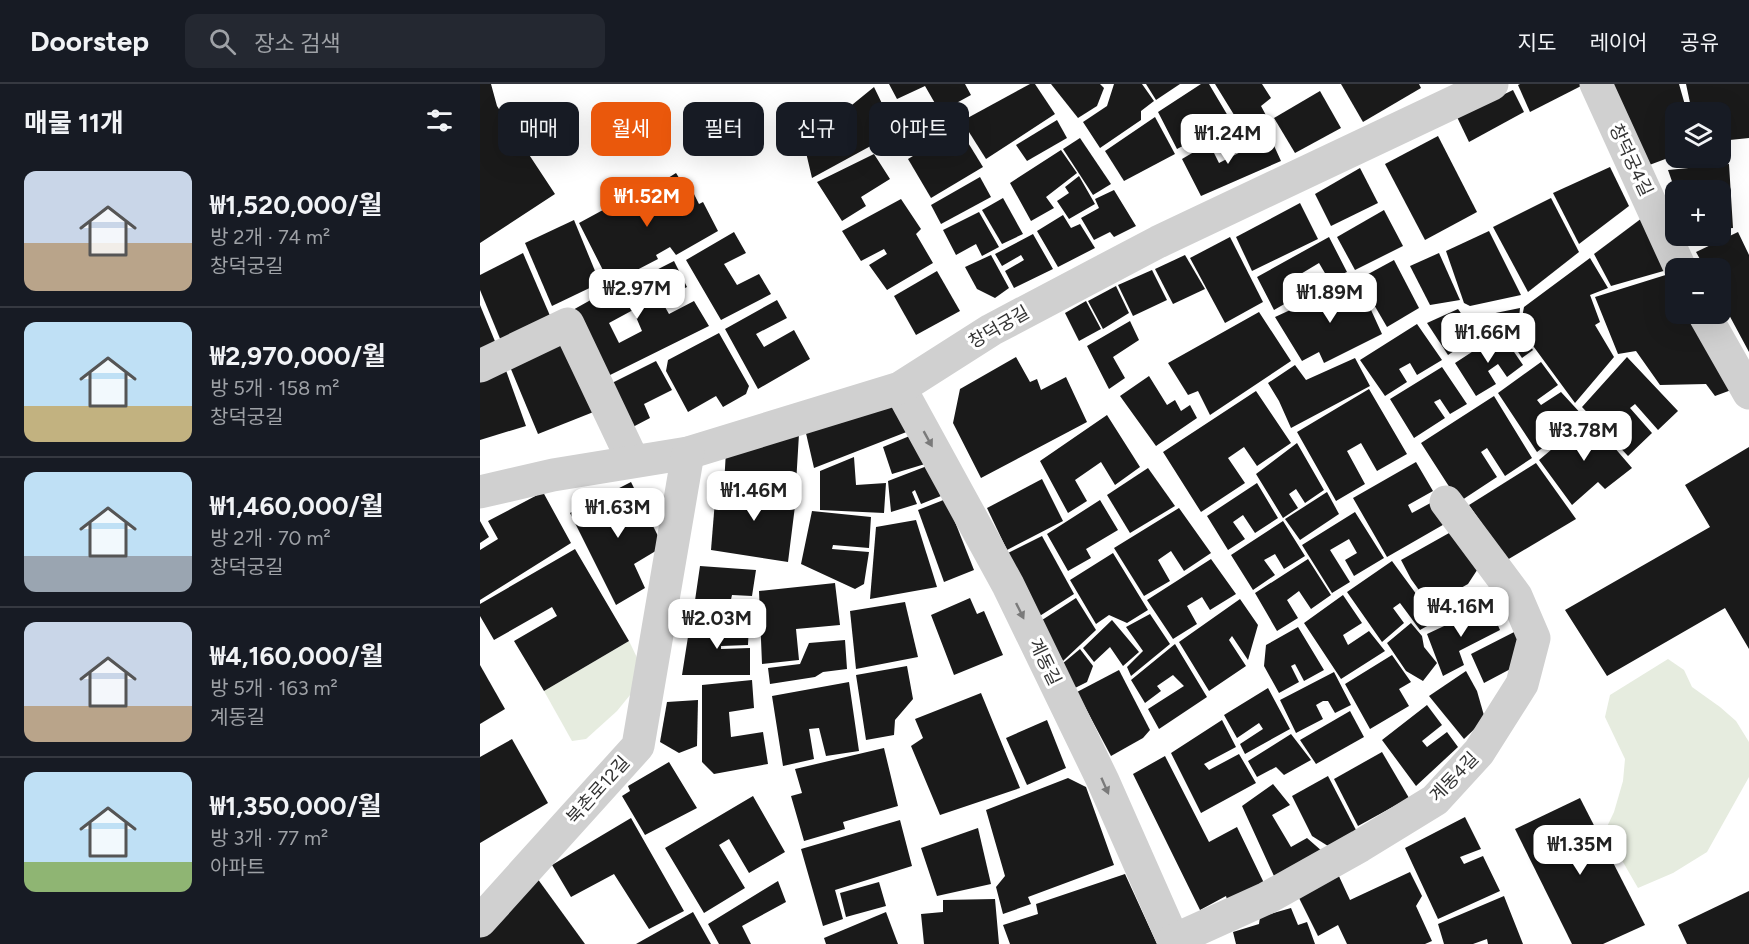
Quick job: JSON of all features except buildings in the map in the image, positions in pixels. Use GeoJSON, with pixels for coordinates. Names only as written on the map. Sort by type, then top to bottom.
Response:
{"type":"FeatureCollection","features":[{"type":"Feature","properties":{"kind":"street","name":"창덕궁길"},"geometry":{"type":"LineString","coordinates":[[480,492],[554,474],[688,453],[900,387],[991,330],[1158,242],[1492,84]]}},
{"type":"Feature","properties":{"kind":"street","name":"창덕궁4길"},"geometry":{"type":"LineString","coordinates":[[1596,84],[1675,258]]}},
{"type":"Feature","properties":{"kind":"street"},"geometry":{"type":"LineString","coordinates":[[480,366],[568,324],[633,461]]}},
{"type":"Feature","properties":{"kind":"street"},"geometry":{"type":"LineString","coordinates":[[1710,324],[1749,393]]}},
{"type":"Feature","properties":{"kind":"street","name":"계동길"},"geometry":{"type":"LineString","coordinates":[[900,387],[1008,585],[1103,781],[1174,942]]}},
{"type":"Feature","properties":{"kind":"street","name":"북촌로12길"},"geometry":{"type":"LineString","coordinates":[[480,921],[638,746],[688,453]]}},
{"type":"Feature","properties":{"kind":"street","name":"계동4길"},"geometry":{"type":"LineString","coordinates":[[1174,942],[1267,898],[1360,846],[1435,800],[1479,752],[1522,684],[1534,638],[1516,596],[1446,502]]}},
{"type":"Feature","properties":{"kind":"shaded area"},"geometry":{"type":"Polygon","coordinates":[[[629,641],[642,668],[639,684],[617,711],[586,739],[572,741],[544,691],[629,641]]]}},
{"type":"Feature","properties":{"kind":"shaded area"},"geometry":{"type":"Polygon","coordinates":[[[1668,659],[1684,670],[1692,687],[1736,721],[1749,742],[1749,777],[1707,852],[1673,873],[1638,888],[1605,831],[1614,812],[1623,781],[1625,759],[1605,717],[1610,695],[1668,659]]]}}]}
